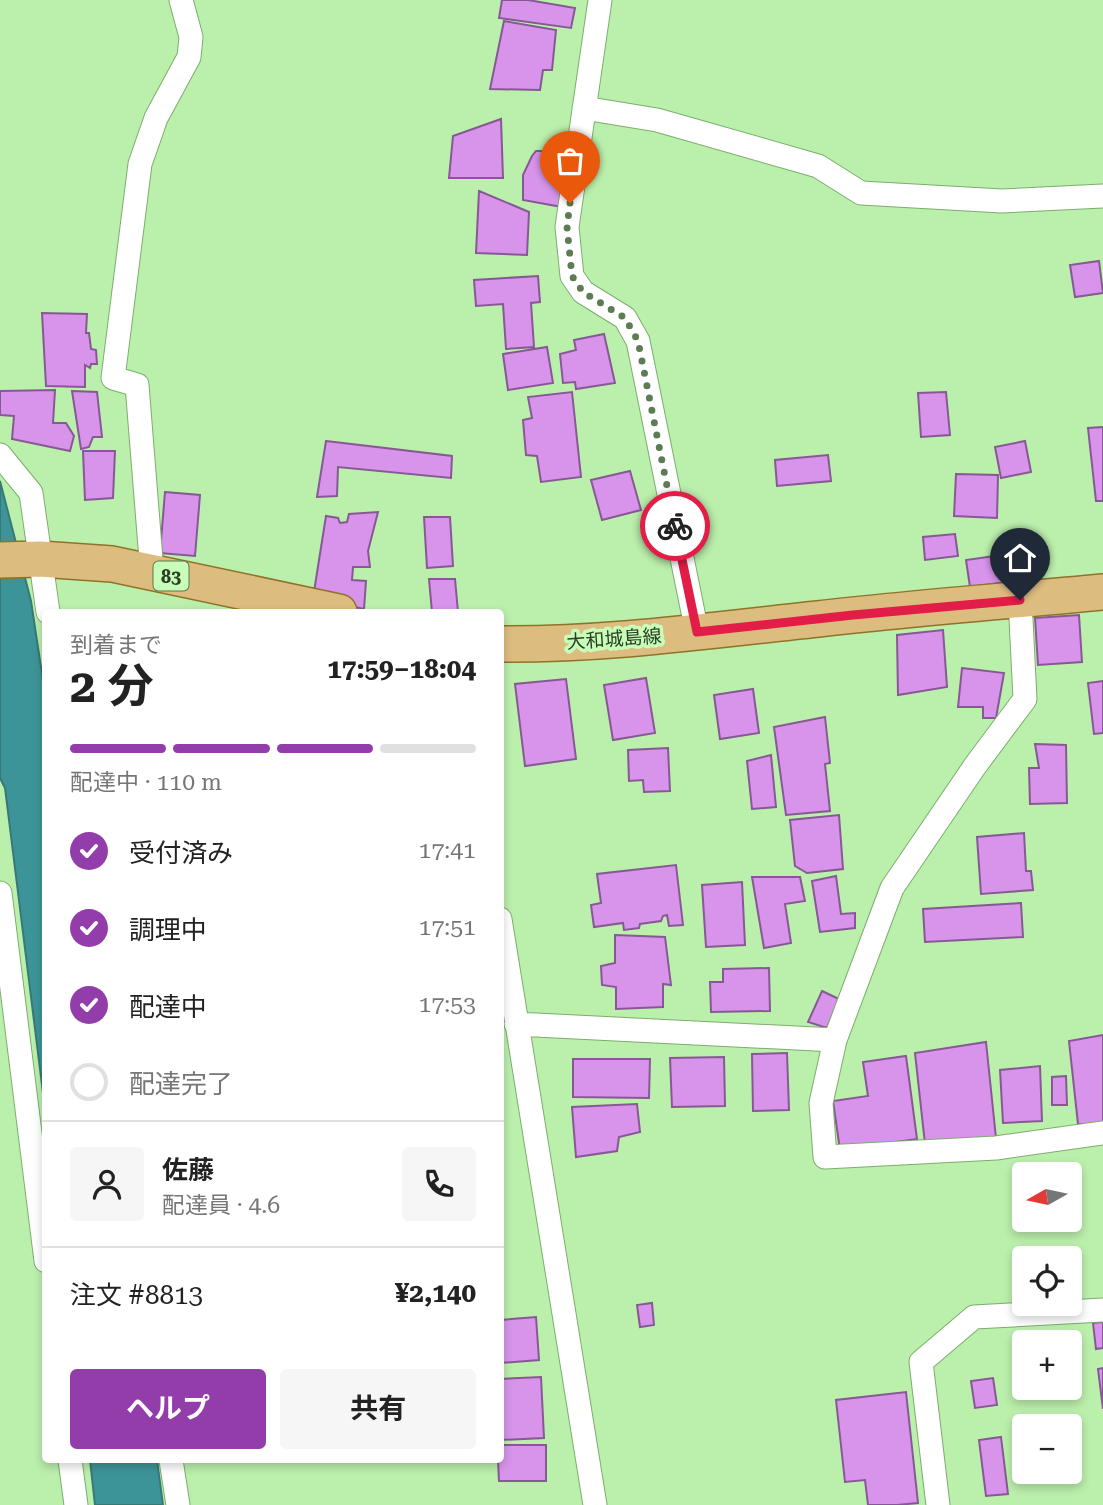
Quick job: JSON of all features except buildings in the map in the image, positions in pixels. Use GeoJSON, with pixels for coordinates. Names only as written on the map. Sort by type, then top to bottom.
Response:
{"type":"FeatureCollection","features":[{"type":"Feature","properties":{"kind":"main road","name":"83"},"geometry":{"type":"LineString","coordinates":[[0,560],[40,559],[112,564],[325,609]]}},
{"type":"Feature","properties":{"kind":"main road","name":"大和城島線"},"geometry":{"type":"LineString","coordinates":[[504,644],[544,644],[697,632],[1103,592]]}},
{"type":"Feature","properties":{"kind":"street"},"geometry":{"type":"LineString","coordinates":[[152,572],[137,385],[113,378],[140,164],[156,118],[189,57],[191,37],[181,0]]}},
{"type":"Feature","properties":{"kind":"street"},"geometry":{"type":"LineString","coordinates":[[600,0],[567,227],[572,276],[583,292],[625,318],[638,341],[697,632]]}},
{"type":"Feature","properties":{"kind":"street"},"geometry":{"type":"LineString","coordinates":[[584,108],[657,120],[818,166],[861,194],[1002,201],[1103,196]]}},
{"type":"Feature","properties":{"kind":"street"},"geometry":{"type":"LineString","coordinates":[[0,455],[31,493],[48,609]]}},
{"type":"Feature","properties":{"kind":"street"},"geometry":{"type":"LineString","coordinates":[[1020,600],[1025,699],[975,766],[892,888],[835,1040],[821,1103],[825,1157],[996,1148],[1103,1133]]}},
{"type":"Feature","properties":{"kind":"street"},"geometry":{"type":"LineString","coordinates":[[0,893],[42,1229]]}},
{"type":"Feature","properties":{"kind":"street"},"geometry":{"type":"LineString","coordinates":[[504,945],[595,1505]]}},
{"type":"Feature","properties":{"kind":"street"},"geometry":{"type":"LineString","coordinates":[[516,1024],[835,1040]]}},
{"type":"Feature","properties":{"kind":"street"},"geometry":{"type":"LineString","coordinates":[[938,1505],[921,1363],[974,1317],[1103,1310]]}},
{"type":"Feature","properties":{"kind":"street"},"geometry":{"type":"LineString","coordinates":[[70,1463],[76,1505]]}},
{"type":"Feature","properties":{"kind":"street"},"geometry":{"type":"LineString","coordinates":[[171,1463],[178,1505]]}},
{"type":"Feature","properties":{"kind":"water"},"geometry":{"type":"Polygon","coordinates":[[[0,481],[31,601],[42,674],[42,1085],[5,788],[0,778],[0,481]]]}},
{"type":"Feature","properties":{"kind":"water"},"geometry":{"type":"Polygon","coordinates":[[[90,1463],[157,1463],[163,1505],[95,1505],[90,1463]]]}},
{"type":"Feature","properties":{"kind":"way so far"},"geometry":{"type":"LineString","coordinates":[[570,203],[567,227],[572,276],[583,292],[625,318],[638,341],[675,526]]}},
{"type":"Feature","properties":{"kind":"route"},"geometry":{"type":"LineString","coordinates":[[675,526],[697,632],[1020,600]]}}]}
